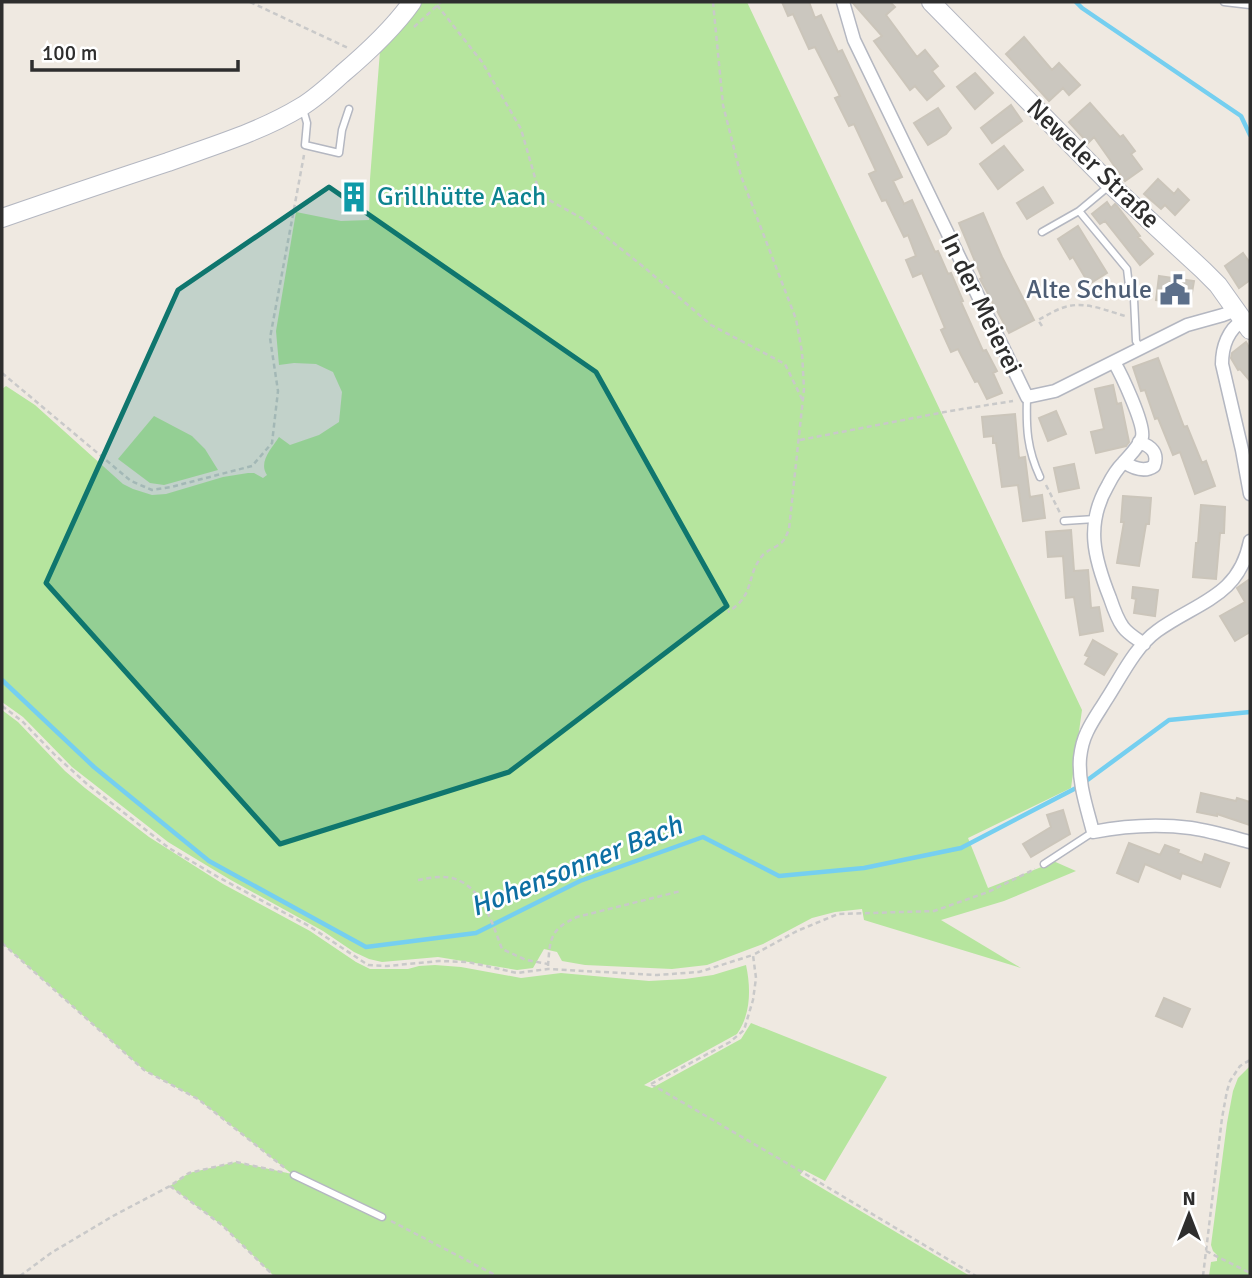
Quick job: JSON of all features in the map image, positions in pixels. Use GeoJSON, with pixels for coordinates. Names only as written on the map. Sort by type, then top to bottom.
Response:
{"type":"FeatureCollection","features":[{"type":"Feature","properties":{"kind":"main road"},"geometry":{"type":"LineString","coordinates":[[2,218],[191,154],[246,133],[302,107],[363,56],[412,2]]}},
{"type":"Feature","properties":{"kind":"main road","name":"Neweler Straße"},"geometry":{"type":"LineString","coordinates":[[931,2],[1111,185],[1218,285],[1243,320]]}},
{"type":"Feature","properties":{"kind":"street","name":"In der Meierei"},"geometry":{"type":"LineString","coordinates":[[843,2],[855,40],[1027,397],[1055,391],[1186,326],[1243,320]]}},
{"type":"Feature","properties":{"kind":"street"},"geometry":{"type":"LineString","coordinates":[[1243,320],[1233,328],[1227,338],[1222,365],[1250,494]]}},
{"type":"Feature","properties":{"kind":"street"},"geometry":{"type":"LineString","coordinates":[[1114,362],[1141,425],[1142,437],[1104,493],[1095,519],[1094,548],[1108,594],[1122,626],[1144,643]]}},
{"type":"Feature","properties":{"kind":"street"},"geometry":{"type":"LineString","coordinates":[[1124,462],[1142,469],[1154,466],[1154,452],[1139,442]]}},
{"type":"Feature","properties":{"kind":"street"},"geometry":{"type":"LineString","coordinates":[[1250,541],[1240,571],[1227,587],[1154,633],[1144,643],[1088,730],[1081,749],[1080,779],[1093,832],[1180,827],[1250,842]]}},
{"type":"Feature","properties":{"kind":"lane"},"geometry":{"type":"LineString","coordinates":[[1224,2],[1250,5]]}},
{"type":"Feature","properties":{"kind":"lane"},"geometry":{"type":"LineString","coordinates":[[302,107],[307,123],[306,145],[340,153],[342,130],[349,109]]}},
{"type":"Feature","properties":{"kind":"lane"},"geometry":{"type":"LineString","coordinates":[[1042,232],[1079,211],[1111,185]]}},
{"type":"Feature","properties":{"kind":"lane"},"geometry":{"type":"LineString","coordinates":[[1079,211],[1127,269],[1134,299],[1136,341],[1141,349]]}},
{"type":"Feature","properties":{"kind":"lane"},"geometry":{"type":"LineString","coordinates":[[1027,397],[1029,447],[1040,477]]}},
{"type":"Feature","properties":{"kind":"lane"},"geometry":{"type":"LineString","coordinates":[[1064,521],[1095,519]]}},
{"type":"Feature","properties":{"kind":"lane"},"geometry":{"type":"LineString","coordinates":[[1044,864],[1093,832]]}},
{"type":"Feature","properties":{"kind":"lane"},"geometry":{"type":"LineString","coordinates":[[294,1175],[382,1217]]}},
{"type":"Feature","properties":{"kind":"path"},"geometry":{"type":"LineString","coordinates":[[250,2],[363,56]]}},
{"type":"Feature","properties":{"kind":"path"},"geometry":{"type":"LineString","coordinates":[[713,2],[723,105],[741,176],[796,319],[802,352],[804,389],[789,529],[783,542],[764,554],[753,571],[749,590],[739,605],[728,612]]}},
{"type":"Feature","properties":{"kind":"path"},"geometry":{"type":"LineString","coordinates":[[438,5],[482,62],[521,128],[540,195],[585,220],[711,325],[785,364],[803,401]]}},
{"type":"Feature","properties":{"kind":"path"},"geometry":{"type":"LineString","coordinates":[[2,373],[131,481],[152,490],[252,467],[272,443],[278,391],[270,338],[306,145]]}},
{"type":"Feature","properties":{"kind":"path"},"geometry":{"type":"LineString","coordinates":[[1042,326],[1038,320],[1073,305],[1094,307],[1134,319]]}},
{"type":"Feature","properties":{"kind":"path"},"geometry":{"type":"LineString","coordinates":[[798,441],[1027,397]]}},
{"type":"Feature","properties":{"kind":"path"},"geometry":{"type":"LineString","coordinates":[[1040,477],[1047,485],[1064,521]]}},
{"type":"Feature","properties":{"kind":"path"},"geometry":{"type":"LineString","coordinates":[[2,706],[22,721],[87,784],[169,848],[309,926],[368,965],[449,961],[468,962],[517,973],[548,969],[657,975],[699,972],[753,955],[797,931],[838,914],[934,911],[989,892],[1044,864]]}},
{"type":"Feature","properties":{"kind":"path"},"geometry":{"type":"LineString","coordinates":[[418,880],[441,876],[459,879],[484,905],[502,949],[526,960],[548,964]]}},
{"type":"Feature","properties":{"kind":"path"},"geometry":{"type":"LineString","coordinates":[[548,969],[550,938],[566,922],[681,891]]}},
{"type":"Feature","properties":{"kind":"path"},"geometry":{"type":"LineString","coordinates":[[2,943],[144,1070],[198,1099],[294,1175]]}},
{"type":"Feature","properties":{"kind":"path"},"geometry":{"type":"LineString","coordinates":[[753,955],[756,978],[754,1000],[744,1030],[730,1042],[651,1084],[976,1276]]}},
{"type":"Feature","properties":{"kind":"path"},"geometry":{"type":"LineString","coordinates":[[1203,1276],[1227,1091],[1240,1066],[1250,1060]]}},
{"type":"Feature","properties":{"kind":"path"},"geometry":{"type":"LineString","coordinates":[[20,1276],[51,1253],[189,1173],[236,1162],[294,1175]]}},
{"type":"Feature","properties":{"kind":"path"},"geometry":{"type":"LineString","coordinates":[[170,1186],[223,1226],[274,1276]]}},
{"type":"Feature","properties":{"kind":"path"},"geometry":{"type":"LineString","coordinates":[[382,1217],[497,1276]]}},
{"type":"Feature","properties":{"kind":"path"},"geometry":{"type":"LineString","coordinates":[[1206,1251],[1250,1273]]}},
{"type":"Feature","properties":{"kind":"highlighted area"},"geometry":{"type":"Polygon","coordinates":[[[329,187],[596,372],[727,606],[509,772],[280,844],[46,583],[178,290],[329,187]]]}},
{"type":"Feature","properties":{"kind":"green space"},"geometry":{"type":"Polygon","coordinates":[[[423,2],[747,2],[1082,710],[1071,788],[968,838],[988,888],[1049,864],[1051,860],[1076,871],[1004,901],[941,920],[1021,968],[864,920],[862,909],[812,918],[763,944],[707,965],[672,969],[585,965],[562,961],[557,952],[544,949],[533,968],[517,970],[438,957],[382,962],[369,959],[168,842],[72,767],[23,717],[2,702],[2,389],[6,386],[35,405],[123,484],[152,495],[166,494],[223,477],[248,473],[263,478],[267,475],[265,460],[279,437],[290,445],[319,435],[339,422],[342,392],[333,372],[316,364],[279,365],[276,331],[296,212],[341,221],[369,220],[380,51],[423,2]]]}},
{"type":"Feature","properties":{"kind":"green space"},"geometry":{"type":"Polygon","coordinates":[[[154,416],[192,436],[205,449],[218,470],[164,485],[150,483],[118,459],[154,416]]]}},
{"type":"Feature","properties":{"kind":"green space"},"geometry":{"type":"Polygon","coordinates":[[[2,710],[18,722],[65,771],[149,837],[223,884],[310,931],[370,969],[408,969],[435,965],[521,978],[561,973],[649,981],[713,975],[746,965],[749,1001],[737,1034],[644,1085],[652,1088],[741,1039],[751,1023],[887,1077],[825,1181],[804,1170],[800,1175],[970,1276],[274,1276],[223,1226],[170,1186],[189,1173],[236,1162],[292,1174],[198,1099],[144,1070],[2,943],[2,710]]]}},
{"type":"Feature","properties":{"kind":"green space"},"geometry":{"type":"Polygon","coordinates":[[[1250,1066],[1250,1276],[1209,1276],[1211,1262],[1217,1261],[1217,1255],[1211,1245],[1233,1091],[1238,1078],[1250,1066]]]}},
{"type":"Feature","properties":{"kind":"building"},"geometry":{"type":"Polygon","coordinates":[[[782,2],[809,2],[815,18],[821,15],[838,52],[842,50],[902,177],[893,181],[904,204],[912,200],[935,252],[938,251],[948,274],[951,273],[983,351],[986,350],[997,371],[993,373],[1002,393],[987,399],[958,349],[951,352],[941,330],[945,328],[922,273],[913,277],[906,260],[916,256],[908,235],[904,237],[886,200],[882,201],[869,174],[876,171],[854,124],[849,126],[835,98],[840,96],[815,47],[809,49],[793,14],[788,16],[782,2]]]}},
{"type":"Feature","properties":{"kind":"building"},"geometry":{"type":"Polygon","coordinates":[[[852,2],[890,2],[895,7],[886,15],[917,57],[925,50],[938,66],[932,71],[944,86],[927,100],[915,86],[910,90],[874,41],[882,36],[852,2]]]}},
{"type":"Feature","properties":{"kind":"building"},"geometry":{"type":"Polygon","coordinates":[[[1024,37],[1052,70],[1059,63],[1080,85],[1069,95],[1063,88],[1049,101],[1006,54],[1024,37]]]}},
{"type":"Feature","properties":{"kind":"building"},"geometry":{"type":"Polygon","coordinates":[[[975,73],[993,93],[975,109],[957,87],[975,73]]]}},
{"type":"Feature","properties":{"kind":"building"},"geometry":{"type":"Polygon","coordinates":[[[1090,103],[1120,137],[1123,135],[1135,151],[1131,154],[1142,169],[1125,181],[1094,137],[1088,143],[1069,122],[1090,103]]]}},
{"type":"Feature","properties":{"kind":"building"},"geometry":{"type":"Polygon","coordinates":[[[1011,105],[1022,121],[992,143],[981,128],[1011,105]]]}},
{"type":"Feature","properties":{"kind":"building"},"geometry":{"type":"Polygon","coordinates":[[[938,108],[951,128],[928,145],[914,123],[938,108]]]}},
{"type":"Feature","properties":{"kind":"building"},"geometry":{"type":"Polygon","coordinates":[[[1004,146],[1023,170],[998,189],[980,164],[1004,146]]]}},
{"type":"Feature","properties":{"kind":"building"},"geometry":{"type":"Polygon","coordinates":[[[1158,179],[1174,194],[1178,189],[1189,200],[1175,215],[1165,205],[1161,209],[1144,194],[1158,179]]]}},
{"type":"Feature","properties":{"kind":"building","name":"Grillhütte Aach"},"geometry":{"type":"Polygon","coordinates":[[[344,181],[366,183],[365,213],[342,212],[344,181]]]}},
{"type":"Feature","properties":{"kind":"building"},"geometry":{"type":"Polygon","coordinates":[[[1043,187],[1053,203],[1027,219],[1017,203],[1043,187]]]}},
{"type":"Feature","properties":{"kind":"building"},"geometry":{"type":"Polygon","coordinates":[[[1107,202],[1111,208],[1115,204],[1117,206],[1153,254],[1140,265],[1105,221],[1100,224],[1092,214],[1107,202]]]}},
{"type":"Feature","properties":{"kind":"building"},"geometry":{"type":"Polygon","coordinates":[[[983,213],[1034,320],[1009,333],[980,279],[982,278],[959,223],[983,213]]]}},
{"type":"Feature","properties":{"kind":"building"},"geometry":{"type":"Polygon","coordinates":[[[1078,226],[1107,273],[1089,284],[1073,257],[1070,259],[1058,239],[1078,226]]]}},
{"type":"Feature","properties":{"kind":"building"},"geometry":{"type":"Polygon","coordinates":[[[1243,253],[1250,263],[1250,280],[1239,288],[1225,266],[1243,253]]]}},
{"type":"Feature","properties":{"kind":"building","name":"Alte Schule"},"geometry":{"type":"Polygon","coordinates":[[[1159,276],[1194,281],[1190,304],[1156,300],[1159,276]]]}},
{"type":"Feature","properties":{"kind":"building"},"geometry":{"type":"Polygon","coordinates":[[[1246,342],[1250,349],[1250,381],[1238,370],[1231,358],[1232,353],[1246,342]]]}},
{"type":"Feature","properties":{"kind":"building"},"geometry":{"type":"Polygon","coordinates":[[[1158,358],[1184,427],[1187,426],[1202,463],[1206,461],[1215,486],[1195,494],[1180,452],[1173,455],[1158,418],[1155,419],[1145,390],[1141,391],[1133,367],[1158,358]]]}},
{"type":"Feature","properties":{"kind":"building"},"geometry":{"type":"Polygon","coordinates":[[[1113,385],[1117,404],[1121,403],[1129,442],[1126,446],[1096,453],[1091,432],[1104,429],[1095,389],[1113,385]]]}},
{"type":"Feature","properties":{"kind":"building"},"geometry":{"type":"Polygon","coordinates":[[[1056,411],[1066,434],[1048,441],[1039,418],[1056,411]]]}},
{"type":"Feature","properties":{"kind":"building"},"geometry":{"type":"Polygon","coordinates":[[[1015,414],[1019,458],[1025,457],[1030,497],[1042,495],[1045,518],[1023,521],[1018,485],[1002,487],[996,443],[993,443],[993,436],[984,437],[982,417],[1015,414]]]}},
{"type":"Feature","properties":{"kind":"building"},"geometry":{"type":"Polygon","coordinates":[[[1074,464],[1079,488],[1059,492],[1054,468],[1074,464]]]}},
{"type":"Feature","properties":{"kind":"building"},"geometry":{"type":"Polygon","coordinates":[[[1123,496],[1151,498],[1149,524],[1146,524],[1139,566],[1117,563],[1124,522],[1121,522],[1123,496]]]}},
{"type":"Feature","properties":{"kind":"building"},"geometry":{"type":"Polygon","coordinates":[[[1201,505],[1225,507],[1224,533],[1220,533],[1216,579],[1193,577],[1201,505]]]}},
{"type":"Feature","properties":{"kind":"building"},"geometry":{"type":"Polygon","coordinates":[[[1071,530],[1074,571],[1088,570],[1091,608],[1099,607],[1103,631],[1080,635],[1074,597],[1066,598],[1063,556],[1048,557],[1046,532],[1071,530]]]}},
{"type":"Feature","properties":{"kind":"building"},"geometry":{"type":"Polygon","coordinates":[[[1250,579],[1250,632],[1235,641],[1220,616],[1245,602],[1237,588],[1250,579]]]}},
{"type":"Feature","properties":{"kind":"building"},"geometry":{"type":"Polygon","coordinates":[[[1133,587],[1158,590],[1155,616],[1134,613],[1136,599],[1132,598],[1133,587]]]}},
{"type":"Feature","properties":{"kind":"building"},"geometry":{"type":"Polygon","coordinates":[[[1093,640],[1117,654],[1104,675],[1085,664],[1089,657],[1085,655],[1093,640]]]}},
{"type":"Feature","properties":{"kind":"building"},"geometry":{"type":"Polygon","coordinates":[[[1201,793],[1250,802],[1250,825],[1217,814],[1197,812],[1201,793]]]}},
{"type":"Feature","properties":{"kind":"building"},"geometry":{"type":"Polygon","coordinates":[[[1063,810],[1070,834],[1031,857],[1023,844],[1051,827],[1047,815],[1063,810]]]}},
{"type":"Feature","properties":{"kind":"building"},"geometry":{"type":"Polygon","coordinates":[[[1129,843],[1160,855],[1165,845],[1202,863],[1205,854],[1229,863],[1220,887],[1182,873],[1180,879],[1145,864],[1138,882],[1117,873],[1129,843]]]}},
{"type":"Feature","properties":{"kind":"building"},"geometry":{"type":"Polygon","coordinates":[[[1164,998],[1190,1009],[1182,1027],[1156,1016],[1164,998]]]}},
{"type":"Feature","properties":{"kind":"waterway"},"geometry":{"type":"LineString","coordinates":[[1076,2],[1241,116],[1250,135]]}},
{"type":"Feature","properties":{"kind":"waterway","name":"Hohensonner Bach"},"geometry":{"type":"LineString","coordinates":[[2,680],[94,767],[209,861],[366,947],[476,933],[580,881],[703,837],[779,876],[864,868],[961,848],[1078,787],[1169,720],[1250,712]]}},
{"type":"Feature","properties":{"kind":"place","name":"Grillhütte Aach"},"geometry":{"type":"Point","coordinates":[354,197]}},
{"type":"Feature","properties":{"kind":"place","name":"Alte Schule"},"geometry":{"type":"Point","coordinates":[1175,290]}}]}
